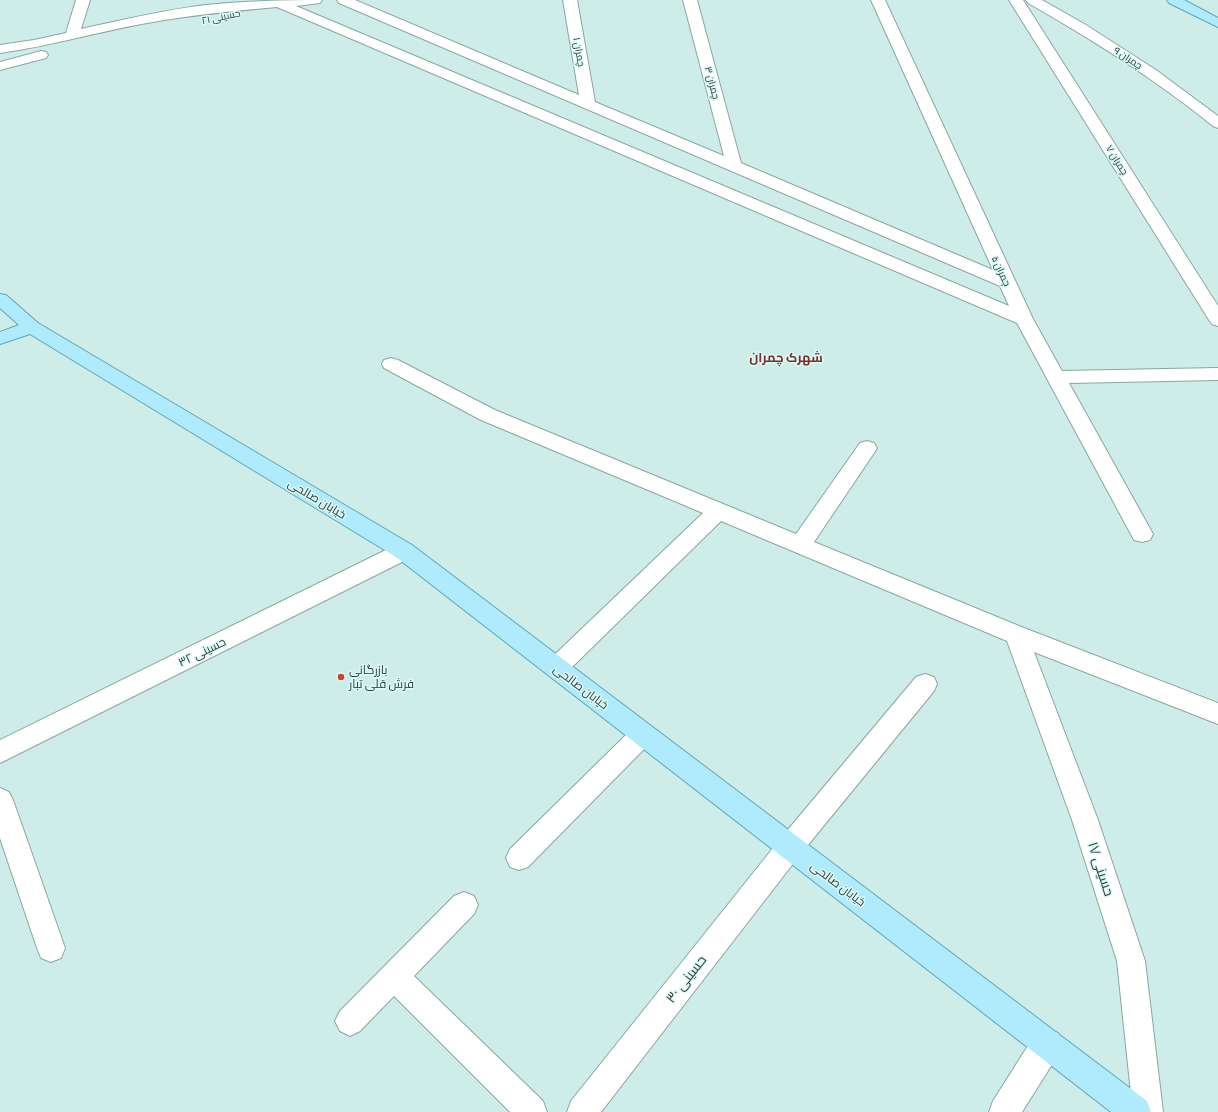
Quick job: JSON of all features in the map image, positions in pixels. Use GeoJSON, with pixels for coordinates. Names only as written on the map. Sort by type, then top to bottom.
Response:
{"type":"FeatureCollection","features":[{"type":"Feature","properties":{"kind":"main road"},"geometry":{"type":"LineString","coordinates":[[1174,0],[1218,23]]}},
{"type":"Feature","properties":{"kind":"main road","name":"خيابان صالحی"},"geometry":{"type":"LineString","coordinates":[[0,299],[32,327],[404,551],[1136,1112]]}},
{"type":"Feature","properties":{"kind":"main road"},"geometry":{"type":"LineString","coordinates":[[0,338],[32,327]]}},
{"type":"Feature","properties":{"kind":"street"},"geometry":{"type":"LineString","coordinates":[[72,35],[83,0]]}},
{"type":"Feature","properties":{"kind":"street","name":"حسینی ۲۱"},"geometry":{"type":"LineString","coordinates":[[0,66],[72,35],[145,19],[221,8],[315,0]]}},
{"type":"Feature","properties":{"kind":"street"},"geometry":{"type":"LineString","coordinates":[[344,0],[1006,282]]}},
{"type":"Feature","properties":{"kind":"street","name":"چمران ۱"},"geometry":{"type":"LineString","coordinates":[[570,0],[588,104]]}},
{"type":"Feature","properties":{"kind":"street","name":"چمران ۳"},"geometry":{"type":"LineString","coordinates":[[690,0],[734,166]]}},
{"type":"Feature","properties":{"kind":"street","name":"چمران ۵"},"geometry":{"type":"LineString","coordinates":[[878,0],[1024,320],[1142,534]]}},
{"type":"Feature","properties":{"kind":"street","name":"چمران ۷"},"geometry":{"type":"LineString","coordinates":[[1016,0],[1218,320]]}},
{"type":"Feature","properties":{"kind":"street","name":"چمران ۹"},"geometry":{"type":"LineString","coordinates":[[1032,0],[1089,32],[1186,96],[1218,123]]}},
{"type":"Feature","properties":{"kind":"street"},"geometry":{"type":"LineString","coordinates":[[281,4],[1024,320]]}},
{"type":"Feature","properties":{"kind":"street","name":"حسینی ۲۱"},"geometry":{"type":"LineString","coordinates":[[156,31],[221,8]]}},
{"type":"Feature","properties":{"kind":"street","name":"حسینی ۲۱"},"geometry":{"type":"LineString","coordinates":[[0,49],[36,50],[109,40]]}},
{"type":"Feature","properties":{"kind":"street"},"geometry":{"type":"LineString","coordinates":[[390,364],[488,415],[1016,635],[1218,714]]}},
{"type":"Feature","properties":{"kind":"street"},"geometry":{"type":"LineString","coordinates":[[1056,377],[1218,374]]}},
{"type":"Feature","properties":{"kind":"street"},"geometry":{"type":"LineString","coordinates":[[800,545],[867,448]]}},
{"type":"Feature","properties":{"kind":"street"},"geometry":{"type":"LineString","coordinates":[[556,668],[718,511]]}},
{"type":"Feature","properties":{"kind":"street","name":"حسینی ۳۲"},"geometry":{"type":"LineString","coordinates":[[0,752],[404,551]]}},
{"type":"Feature","properties":{"kind":"street","name":"حسینی ۱۷"},"geometry":{"type":"LineString","coordinates":[[1016,635],[1085,820],[1131,961],[1148,1112]]}},
{"type":"Feature","properties":{"kind":"street","name":"حسینی ۳۰"},"geometry":{"type":"LineString","coordinates":[[582,1112],[790,847],[925,684]]}},
{"type":"Feature","properties":{"kind":"street"},"geometry":{"type":"LineString","coordinates":[[519,858],[642,734]]}},
{"type":"Feature","properties":{"kind":"street"},"geometry":{"type":"LineString","coordinates":[[0,800],[50,948]]}},
{"type":"Feature","properties":{"kind":"street"},"geometry":{"type":"LineString","coordinates":[[350,1021],[464,905]]}},
{"type":"Feature","properties":{"kind":"street"},"geometry":{"type":"LineString","coordinates":[[394,976],[532,1112]]}},
{"type":"Feature","properties":{"kind":"street"},"geometry":{"type":"LineString","coordinates":[[1004,1112],[1047,1044]]}},
{"type":"Feature","properties":{"kind":"place","name":"بازرگانی فرش قلی تبار"},"geometry":{"type":"Point","coordinates":[341,677]}},
{"type":"Feature","properties":{"kind":"district","name":"شهرک چمران"},"geometry":{"type":"Point","coordinates":[786,358]}}]}
